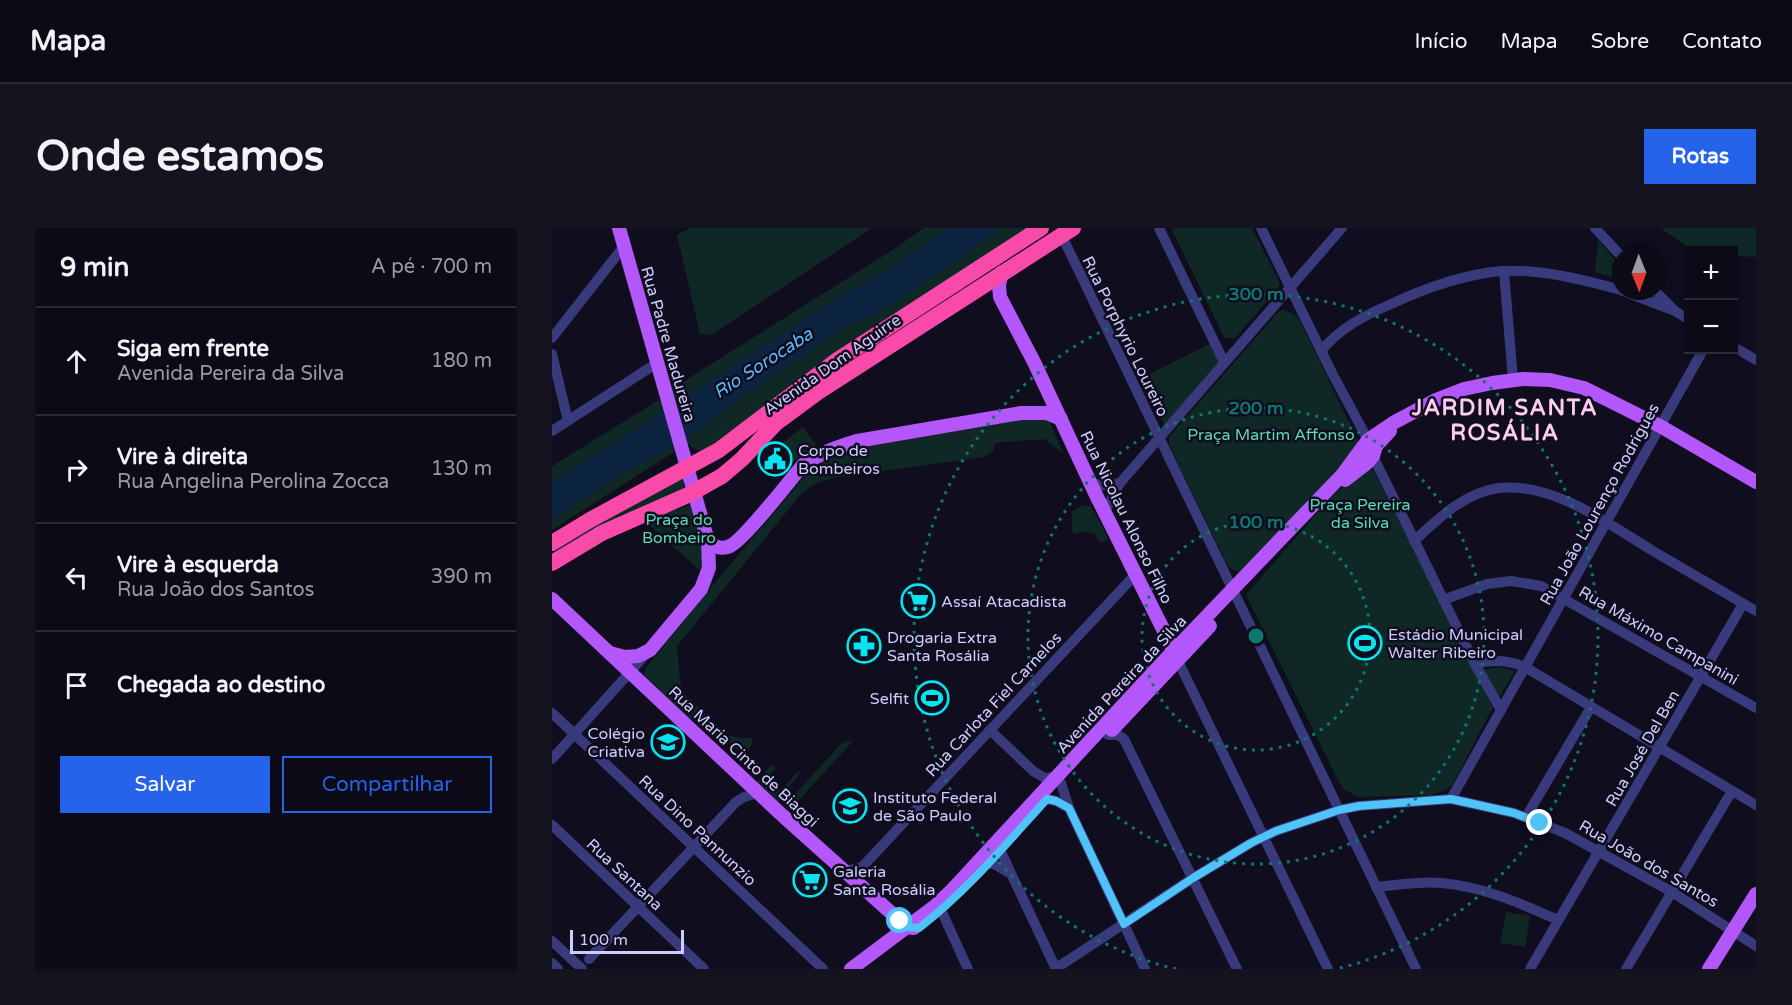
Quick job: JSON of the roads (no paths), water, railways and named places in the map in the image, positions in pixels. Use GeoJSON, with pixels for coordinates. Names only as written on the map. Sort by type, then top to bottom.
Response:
{"type":"FeatureCollection","features":[{"type":"Feature","properties":{"kind":"highway","name":"Avenida Dom Aguirre"},"geometry":{"type":"LineString","coordinates":[[552,543],[686,464],[719,450],[836,360],[1041,228]]}},
{"type":"Feature","properties":{"kind":"highway","name":"Avenida Dom Aguirre"},"geometry":{"type":"LineString","coordinates":[[552,563],[602,533],[694,491],[728,470],[742,459],[776,423],[818,392],[1064,230]]}},
{"type":"Feature","properties":{"kind":"main road","name":"Rua Padre Madureira"},"geometry":{"type":"LineString","coordinates":[[619,228],[686,464]]}},
{"type":"Feature","properties":{"kind":"main road","name":"Rua Nicolau Alonso Filho"},"geometry":{"type":"LineString","coordinates":[[1002,272],[999,285],[1000,297],[1176,656]]}},
{"type":"Feature","properties":{"kind":"main road","name":"Avenida Pereira da Silva"},"geometry":{"type":"LineString","coordinates":[[1059,780],[1108,735],[1176,656],[1185,639],[1234,594],[1343,474],[1365,435],[1382,431],[1436,400],[1464,389],[1512,380],[1550,380],[1584,388],[1660,426],[1756,482]]}},
{"type":"Feature","properties":{"kind":"main road"},"geometry":{"type":"LineString","coordinates":[[708,541],[714,547],[721,548],[737,542],[803,465],[817,455],[832,449],[857,441],[1021,413],[1047,413],[1061,419]]}},
{"type":"Feature","properties":{"kind":"main road","name":"Avenida Pereira da Silva"},"geometry":{"type":"LineString","coordinates":[[863,969],[913,928],[952,890],[1046,794],[1326,497],[1367,463],[1373,456],[1376,446],[1407,415]]}},
{"type":"Feature","properties":{"kind":"main road"},"geometry":{"type":"LineString","coordinates":[[610,654],[631,656],[650,650],[700,589],[709,568],[708,541],[686,464]]}},
{"type":"Feature","properties":{"kind":"main road","name":"Rua Maria Cinto de Biaggi"},"geometry":{"type":"LineString","coordinates":[[552,599],[758,793],[844,871],[913,928]]}},
{"type":"Feature","properties":{"kind":"main road"},"geometry":{"type":"LineString","coordinates":[[1167,636],[1173,639],[1185,639]]}},
{"type":"Feature","properties":{"kind":"main road","name":"Avenida Pereira da Silva"},"geometry":{"type":"LineString","coordinates":[[851,969],[941,910],[1000,850],[1046,794]]}},
{"type":"Feature","properties":{"kind":"main road"},"geometry":{"type":"LineString","coordinates":[[1709,969],[1756,894]]}},
{"type":"Feature","properties":{"kind":"street"},"geometry":{"type":"LineString","coordinates":[[1159,228],[1224,362]]}},
{"type":"Feature","properties":{"kind":"street"},"geometry":{"type":"LineString","coordinates":[[1261,228],[1365,435],[1443,600],[1501,710]]}},
{"type":"Feature","properties":{"kind":"street"},"geometry":{"type":"LineString","coordinates":[[1104,513],[1120,483],[1289,286],[1342,228]]}},
{"type":"Feature","properties":{"kind":"street"},"geometry":{"type":"LineString","coordinates":[[1594,228],[1612,247]]}},
{"type":"Feature","properties":{"kind":"street","name":"Rua Porphyrio Loureiro"},"geometry":{"type":"LineString","coordinates":[[1064,230],[1159,439],[1416,969]]}},
{"type":"Feature","properties":{"kind":"street"},"geometry":{"type":"LineString","coordinates":[[552,338],[624,246]]}},
{"type":"Feature","properties":{"kind":"street"},"geometry":{"type":"LineString","coordinates":[[1504,271],[1512,380]]}},
{"type":"Feature","properties":{"kind":"street"},"geometry":{"type":"LineString","coordinates":[[1321,351],[1329,341],[1360,318],[1411,294],[1454,279],[1504,271],[1586,280],[1612,288]]}},
{"type":"Feature","properties":{"kind":"street"},"geometry":{"type":"LineString","coordinates":[[1647,300],[1684,316]]}},
{"type":"Feature","properties":{"kind":"street"},"geometry":{"type":"LineString","coordinates":[[1664,300],[1675,311]]}},
{"type":"Feature","properties":{"kind":"street"},"geometry":{"type":"LineString","coordinates":[[1275,303],[1287,301],[1301,311]]}},
{"type":"Feature","properties":{"kind":"street"},"geometry":{"type":"LineString","coordinates":[[1212,336],[1227,347],[1242,341]]}},
{"type":"Feature","properties":{"kind":"street"},"geometry":{"type":"LineString","coordinates":[[1738,349],[1756,360]]}},
{"type":"Feature","properties":{"kind":"street"},"geometry":{"type":"LineString","coordinates":[[552,354],[568,421]]}},
{"type":"Feature","properties":{"kind":"street","name":"Rua João Lourenço Rodrigues"},"geometry":{"type":"LineString","coordinates":[[1451,799],[1702,354]]}},
{"type":"Feature","properties":{"kind":"street"},"geometry":{"type":"LineString","coordinates":[[552,431],[657,363]]}},
{"type":"Feature","properties":{"kind":"street"},"geometry":{"type":"LineString","coordinates":[[1088,479],[1104,487],[1120,483]]}},
{"type":"Feature","properties":{"kind":"street"},"geometry":{"type":"LineString","coordinates":[[1096,495],[1120,483]]}},
{"type":"Feature","properties":{"kind":"street"},"geometry":{"type":"LineString","coordinates":[[1414,541],[1452,508],[1477,493],[1499,488],[1530,489],[1565,501],[1606,523],[1756,611]]}},
{"type":"Feature","properties":{"kind":"street","name":"Rua Carlota Fiel Carnelos"},"geometry":{"type":"LineString","coordinates":[[844,871],[864,865],[1135,574]]}},
{"type":"Feature","properties":{"kind":"street","name":"Rua Máximo Campanini"},"geometry":{"type":"LineString","coordinates":[[1443,600],[1487,584],[1512,581],[1541,586],[1756,708]]}},
{"type":"Feature","properties":{"kind":"street","name":"Rua José Del Ben"},"geometry":{"type":"LineString","coordinates":[[1530,969],[1743,604]]}},
{"type":"Feature","properties":{"kind":"street"},"geometry":{"type":"LineString","coordinates":[[552,759],[650,650]]}},
{"type":"Feature","properties":{"kind":"street","name":"Rua Nicolau Alonso Filho"},"geometry":{"type":"LineString","coordinates":[[1176,656],[1328,969]]}},
{"type":"Feature","properties":{"kind":"street"},"geometry":{"type":"LineString","coordinates":[[1475,664],[1498,660],[1514,662],[1525,667],[1756,805]]}},
{"type":"Feature","properties":{"kind":"street"},"geometry":{"type":"LineString","coordinates":[[1526,817],[1591,707]]}},
{"type":"Feature","properties":{"kind":"street","name":"Rua Dino Pannunzio"},"geometry":{"type":"LineString","coordinates":[[552,713],[823,969]]}},
{"type":"Feature","properties":{"kind":"street"},"geometry":{"type":"LineString","coordinates":[[990,730],[1033,771],[1045,778],[1059,780],[1069,808],[1145,969]]}},
{"type":"Feature","properties":{"kind":"street"},"geometry":{"type":"LineString","coordinates":[[1108,735],[1118,735],[1125,739],[1238,969]]}},
{"type":"Feature","properties":{"kind":"street"},"geometry":{"type":"LineString","coordinates":[[1033,771],[1046,794],[1069,808]]}},
{"type":"Feature","properties":{"kind":"street"},"geometry":{"type":"LineString","coordinates":[[736,802],[743,779]]}},
{"type":"Feature","properties":{"kind":"street"},"geometry":{"type":"LineString","coordinates":[[1626,969],[1732,791]]}},
{"type":"Feature","properties":{"kind":"street"},"geometry":{"type":"LineString","coordinates":[[552,941],[583,965],[736,802],[758,793]]}},
{"type":"Feature","properties":{"kind":"street","name":"Rua João dos Santos"},"geometry":{"type":"LineString","coordinates":[[1056,969],[1193,878],[1264,837],[1339,810],[1359,806],[1451,799],[1526,817],[1565,833],[1672,892],[1756,946]]}},
{"type":"Feature","properties":{"kind":"street","name":"Rua Santana"},"geometry":{"type":"LineString","coordinates":[[552,825],[704,969]]}},
{"type":"Feature","properties":{"kind":"street"},"geometry":{"type":"LineString","coordinates":[[1000,850],[1056,969]]}},
{"type":"Feature","properties":{"kind":"street"},"geometry":{"type":"LineString","coordinates":[[987,864],[994,864],[1012,874]]}},
{"type":"Feature","properties":{"kind":"street"},"geometry":{"type":"LineString","coordinates":[[1376,887],[1441,883],[1478,889],[1511,898],[1558,920]]}},
{"type":"Feature","properties":{"kind":"street"},"geometry":{"type":"LineString","coordinates":[[941,910],[968,969]]}},
{"type":"Feature","properties":{"kind":"street"},"geometry":{"type":"LineString","coordinates":[[552,963],[558,969]]}},
{"type":"Feature","properties":{"kind":"water","name":"Rio Sorocaba"},"geometry":{"type":"Polygon","coordinates":[[[949,228],[1001,228],[917,289],[874,315],[852,323],[747,393],[693,434],[592,492],[552,520],[552,484],[812,314],[903,260],[949,228]]]}},
{"type":"Feature","properties":{"kind":"place","name":"Corpo de Bombeiros"},"geometry":{"type":"Point","coordinates":[775,459]}},
{"type":"Feature","properties":{"kind":"place","name":"Assaí Atacadista"},"geometry":{"type":"Point","coordinates":[918,601]}},
{"type":"Feature","properties":{"kind":"place","name":"Estádio Municipal Walter Ribeiro"},"geometry":{"type":"Point","coordinates":[1365,643]}},
{"type":"Feature","properties":{"kind":"place","name":"Drogaria Extra Santa Rosália"},"geometry":{"type":"Point","coordinates":[864,646]}},
{"type":"Feature","properties":{"kind":"place","name":"Selfit"},"geometry":{"type":"Point","coordinates":[932,698]}},
{"type":"Feature","properties":{"kind":"place","name":"Colégio Criativa"},"geometry":{"type":"Point","coordinates":[668,742]}},
{"type":"Feature","properties":{"kind":"place","name":"Instituto Federal de São Paulo"},"geometry":{"type":"Point","coordinates":[850,806]}},
{"type":"Feature","properties":{"kind":"place","name":"Galeria Santa Rosália"},"geometry":{"type":"Point","coordinates":[810,880]}},
{"type":"Feature","properties":{"kind":"district","name":"JARDIM SANTA ROSÁLIA"},"geometry":{"type":"Point","coordinates":[1505,420]}},
{"type":"Feature","properties":{"kind":"park label","name":"Praça Martim Affonso"},"geometry":{"type":"Point","coordinates":[1271,434]}},
{"type":"Feature","properties":{"kind":"park label","name":"Praça Pereira da Silva"},"geometry":{"type":"Point","coordinates":[1360,513]}},
{"type":"Feature","properties":{"kind":"park label","name":"Praça do Bombeiro"},"geometry":{"type":"Point","coordinates":[679,528]}}]}
